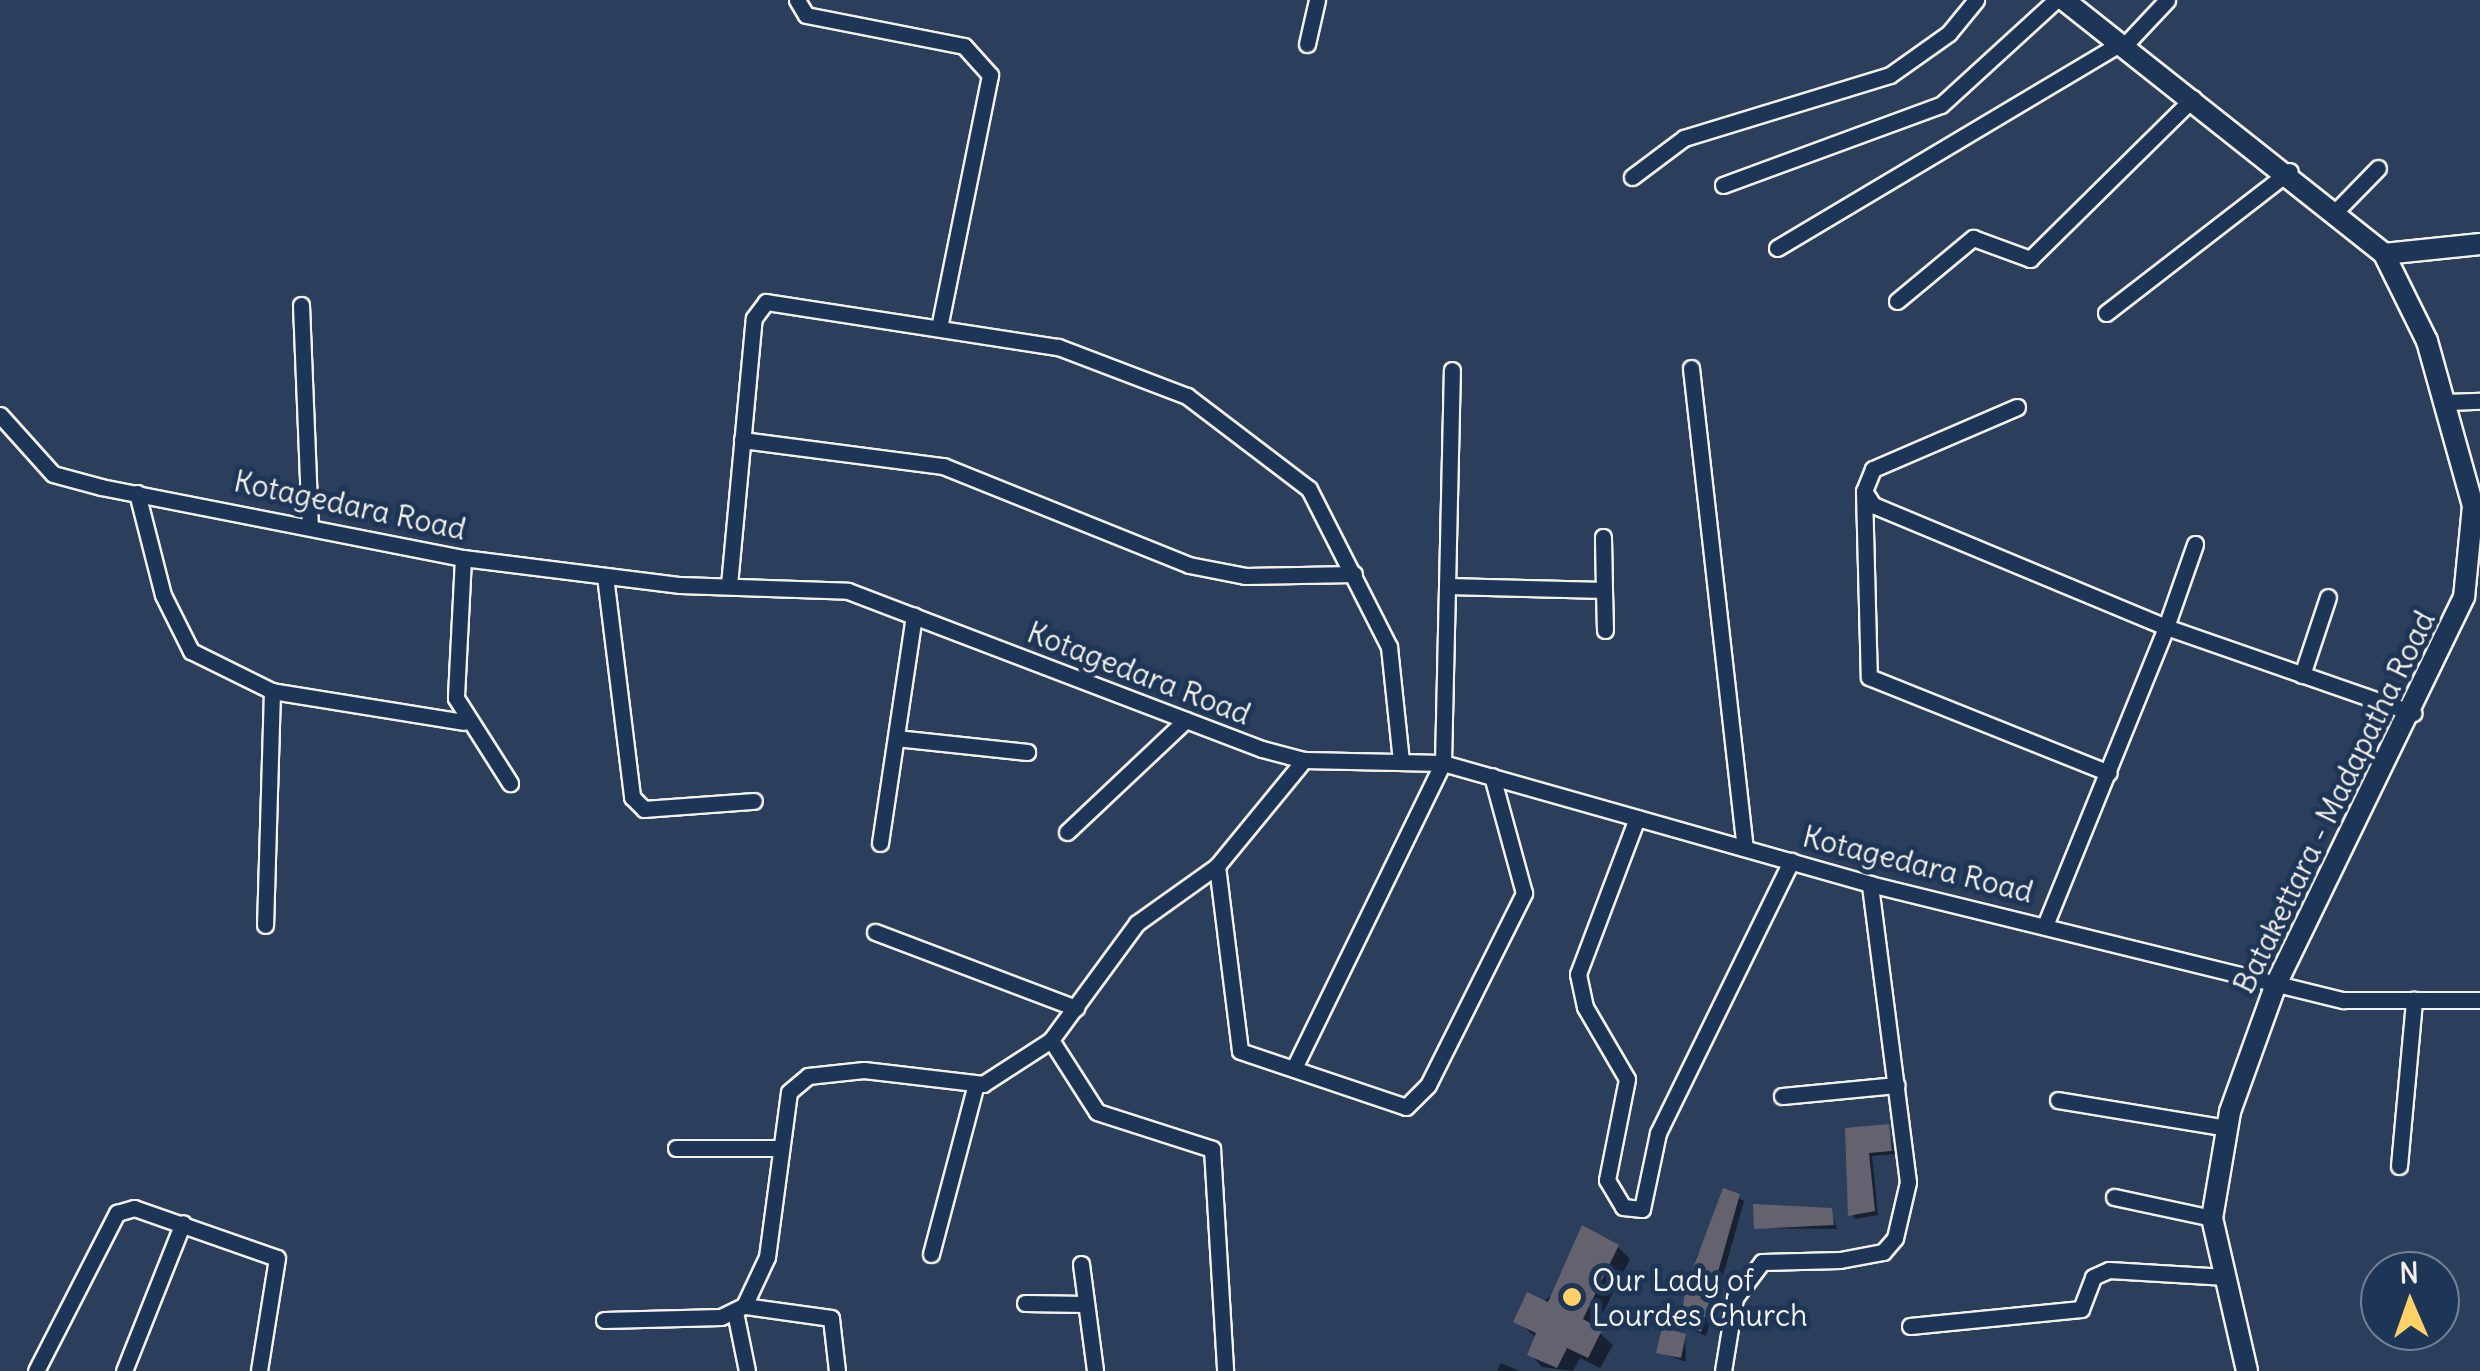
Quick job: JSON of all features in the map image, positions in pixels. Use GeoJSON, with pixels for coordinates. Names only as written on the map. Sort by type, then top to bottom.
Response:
{"type":"FeatureCollection","features":[{"type":"Feature","properties":{"kind":"street"},"geometry":{"type":"LineString","coordinates":[[797,0],[806,14],[964,46],[990,75],[940,324]]}},
{"type":"Feature","properties":{"kind":"street"},"geometry":{"type":"LineString","coordinates":[[1307,44],[1317,0]]}},
{"type":"Feature","properties":{"kind":"street"},"geometry":{"type":"LineString","coordinates":[[1632,176],[1684,138],[1902,68],[1976,0]]}},
{"type":"Feature","properties":{"kind":"street"},"geometry":{"type":"LineString","coordinates":[[1723,185],[1941,105],[2056,0]]}},
{"type":"Feature","properties":{"kind":"street","name":"Batakettara - Madapatha Road"},"geometry":{"type":"LineString","coordinates":[[2064,0],[2290,171],[2384,254],[2447,402],[2473,506],[2464,597],[2413,713],[2276,984],[2227,1128],[2212,1218],[2247,1371]]}},
{"type":"Feature","properties":{"kind":"street"},"geometry":{"type":"LineString","coordinates":[[1777,248],[2123,44],[2167,0]]}},
{"type":"Feature","properties":{"kind":"street"},"geometry":{"type":"LineString","coordinates":[[1898,302],[1973,238],[2030,258],[2193,98]]}},
{"type":"Feature","properties":{"kind":"street"},"geometry":{"type":"LineString","coordinates":[[2336,211],[2378,168]]}},
{"type":"Feature","properties":{"kind":"street"},"geometry":{"type":"LineString","coordinates":[[2106,313],[2290,171]]}},
{"type":"Feature","properties":{"kind":"street"},"geometry":{"type":"LineString","coordinates":[[2384,254],[2480,244]]}},
{"type":"Feature","properties":{"kind":"street"},"geometry":{"type":"LineString","coordinates":[[729,585],[754,318],[766,302],[940,324],[1058,347],[1187,396],[1292,468],[1354,574],[1395,667],[1401,761]]}},
{"type":"Feature","properties":{"kind":"street"},"geometry":{"type":"LineString","coordinates":[[301,305],[310,527]]}},
{"type":"Feature","properties":{"kind":"street"},"geometry":{"type":"LineString","coordinates":[[1692,368],[1745,848]]}},
{"type":"Feature","properties":{"kind":"street"},"geometry":{"type":"LineString","coordinates":[[1295,1066],[1443,763],[1452,370]]}},
{"type":"Feature","properties":{"kind":"street"},"geometry":{"type":"LineString","coordinates":[[2447,402],[2480,401]]}},
{"type":"Feature","properties":{"kind":"street"},"geometry":{"type":"LineString","coordinates":[[2017,407],[1873,469],[1864,491],[1869,676],[2109,773]]}},
{"type":"Feature","properties":{"kind":"street","name":"Kotagedara Road"},"geometry":{"type":"LineString","coordinates":[[0,415],[52,474],[463,558],[605,576],[848,591],[1186,720],[1304,760],[1443,763],[1870,884],[2046,923],[2343,1000],[2480,1000]]}},
{"type":"Feature","properties":{"kind":"street"},"geometry":{"type":"LineString","coordinates":[[742,440],[943,466],[1189,565],[1245,576],[1354,574]]}},
{"type":"Feature","properties":{"kind":"street"},"geometry":{"type":"LineString","coordinates":[[1864,491],[1874,506],[2166,627],[2413,713]]}},
{"type":"Feature","properties":{"kind":"street"},"geometry":{"type":"LineString","coordinates":[[136,493],[163,595],[190,652],[272,692],[464,722]]}},
{"type":"Feature","properties":{"kind":"street"},"geometry":{"type":"LineString","coordinates":[[1604,537],[1605,630]]}},
{"type":"Feature","properties":{"kind":"street"},"geometry":{"type":"LineString","coordinates":[[2046,923],[2109,773],[2195,544]]}},
{"type":"Feature","properties":{"kind":"street"},"geometry":{"type":"LineString","coordinates":[[463,558],[456,698],[464,722],[510,783]]}},
{"type":"Feature","properties":{"kind":"street"},"geometry":{"type":"LineString","coordinates":[[605,576],[632,798],[644,808],[754,802]]}},
{"type":"Feature","properties":{"kind":"street"},"geometry":{"type":"LineString","coordinates":[[1447,586],[1604,590]]}},
{"type":"Feature","properties":{"kind":"street"},"geometry":{"type":"LineString","coordinates":[[2302,675],[2328,598]]}},
{"type":"Feature","properties":{"kind":"street"},"geometry":{"type":"LineString","coordinates":[[880,844],[914,616]]}},
{"type":"Feature","properties":{"kind":"street"},"geometry":{"type":"LineString","coordinates":[[265,925],[272,692]]}},
{"type":"Feature","properties":{"kind":"street"},"geometry":{"type":"LineString","coordinates":[[1067,832],[1186,720]]}},
{"type":"Feature","properties":{"kind":"street"},"geometry":{"type":"LineString","coordinates":[[896,738],[1027,752]]}},
{"type":"Feature","properties":{"kind":"street"},"geometry":{"type":"LineString","coordinates":[[747,1371],[739,1309],[767,1258],[783,1103],[808,1076],[903,1072],[976,1084],[1051,1040],[1137,924],[1217,866],[1304,760]]}},
{"type":"Feature","properties":{"kind":"street"},"geometry":{"type":"LineString","coordinates":[[1217,866],[1235,1041],[1250,1057],[1295,1066],[1395,1107],[1419,1100],[1524,893],[1492,776]]}},
{"type":"Feature","properties":{"kind":"street"},"geometry":{"type":"LineString","coordinates":[[1638,818],[1578,974],[1578,992],[1627,1079],[1607,1180],[1623,1206],[1642,1208],[1658,1133],[1790,861]]}},
{"type":"Feature","properties":{"kind":"street"},"geometry":{"type":"LineString","coordinates":[[1723,1371],[1736,1298],[1762,1262],[1840,1260],[1882,1252],[1895,1238],[1908,1182],[1870,884]]}},
{"type":"Feature","properties":{"kind":"street"},"geometry":{"type":"LineString","coordinates":[[875,932],[1076,1008]]}},
{"type":"Feature","properties":{"kind":"street"},"geometry":{"type":"LineString","coordinates":[[2400,1166],[2414,1000]]}},
{"type":"Feature","properties":{"kind":"street"},"geometry":{"type":"LineString","coordinates":[[1051,1040],[1097,1112],[1212,1148],[1225,1371]]}},
{"type":"Feature","properties":{"kind":"street"},"geometry":{"type":"LineString","coordinates":[[931,1254],[976,1084]]}},
{"type":"Feature","properties":{"kind":"street"},"geometry":{"type":"LineString","coordinates":[[1782,1096],[1896,1084]]}},
{"type":"Feature","properties":{"kind":"street"},"geometry":{"type":"LineString","coordinates":[[2058,1100],[2227,1128]]}},
{"type":"Feature","properties":{"kind":"street"},"geometry":{"type":"LineString","coordinates":[[676,1148],[779,1148]]}},
{"type":"Feature","properties":{"kind":"street"},"geometry":{"type":"LineString","coordinates":[[2114,1197],[2212,1218]]}},
{"type":"Feature","properties":{"kind":"street"},"geometry":{"type":"LineString","coordinates":[[36,1371],[117,1213],[134,1208],[277,1258],[259,1371]]}},
{"type":"Feature","properties":{"kind":"street"},"geometry":{"type":"LineString","coordinates":[[124,1371],[183,1223]]}},
{"type":"Feature","properties":{"kind":"street"},"geometry":{"type":"LineString","coordinates":[[1081,1264],[1096,1371]]}},
{"type":"Feature","properties":{"kind":"street"},"geometry":{"type":"LineString","coordinates":[[1910,1326],[2081,1310],[2093,1278],[2109,1270],[2226,1277]]}},
{"type":"Feature","properties":{"kind":"street"},"geometry":{"type":"LineString","coordinates":[[1024,1302],[1085,1304]]}},
{"type":"Feature","properties":{"kind":"street"},"geometry":{"type":"LineString","coordinates":[[604,1320],[739,1309],[831,1318],[837,1371]]}},
{"type":"Feature","properties":{"kind":"building"},"geometry":{"type":"Polygon","coordinates":[[[1889,1124],[1892,1151],[1869,1153],[1875,1211],[1848,1216],[1845,1128],[1889,1124]]]}},
{"type":"Feature","properties":{"kind":"building"},"geometry":{"type":"Polygon","coordinates":[[[1723,1188],[1740,1194],[1701,1332],[1681,1326],[1685,1289],[1723,1188]]]}},
{"type":"Feature","properties":{"kind":"building"},"geometry":{"type":"Polygon","coordinates":[[[1753,1204],[1832,1208],[1834,1225],[1754,1229],[1753,1204]]]}},
{"type":"Feature","properties":{"kind":"building","name":"Our Lady of Lourdes Church"},"geometry":{"type":"Polygon","coordinates":[[[1582,1225],[1619,1245],[1583,1319],[1602,1330],[1588,1358],[1567,1348],[1557,1368],[1527,1355],[1536,1333],[1513,1322],[1527,1292],[1548,1302],[1582,1225]]]}},
{"type":"Feature","properties":{"kind":"building"},"geometry":{"type":"Polygon","coordinates":[[[1662,1328],[1686,1334],[1681,1358],[1656,1353],[1662,1328]]]}},
{"type":"Feature","properties":{"kind":"place","name":"Our Lady of Lourdes Church"},"geometry":{"type":"Point","coordinates":[1572,1297]}}]}
